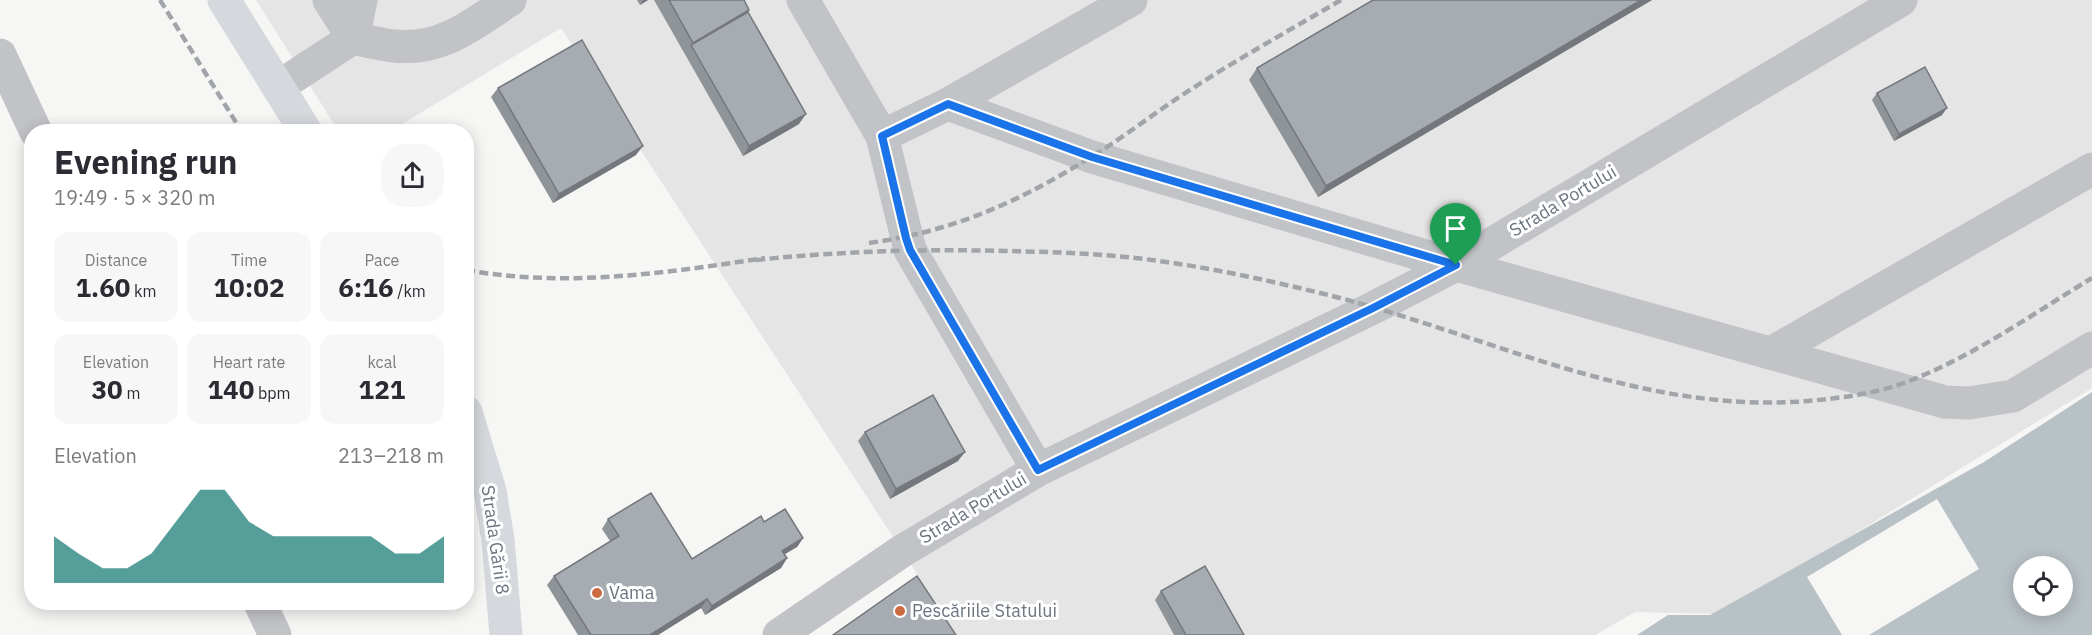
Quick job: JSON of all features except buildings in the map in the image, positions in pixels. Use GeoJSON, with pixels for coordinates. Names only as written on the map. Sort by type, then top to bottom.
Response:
{"type":"FeatureCollection","features":[{"type":"Feature","properties":{"kind":"main road"},"geometry":{"type":"LineString","coordinates":[[224,0],[301,124]]}},
{"type":"Feature","properties":{"kind":"main road","name":"Strada Gării 8"},"geometry":{"type":"LineString","coordinates":[[474,438],[490,491],[498,540],[506,635]]}},
{"type":"Feature","properties":{"kind":"street"},"geometry":{"type":"LineString","coordinates":[[329,0],[354,38]]}},
{"type":"Feature","properties":{"kind":"street"},"geometry":{"type":"LineString","coordinates":[[354,38],[361,0]]}},
{"type":"Feature","properties":{"kind":"street"},"geometry":{"type":"LineString","coordinates":[[278,87],[354,38],[396,46],[426,45],[449,39],[510,0]]}},
{"type":"Feature","properties":{"kind":"street"},"geometry":{"type":"LineString","coordinates":[[803,0],[882,136],[910,250],[1038,470]]}},
{"type":"Feature","properties":{"kind":"street"},"geometry":{"type":"LineString","coordinates":[[882,136],[948,104],[1131,0]]}},
{"type":"Feature","properties":{"kind":"street","name":"Strada Portului"},"geometry":{"type":"LineString","coordinates":[[779,635],[902,550],[1038,470],[1373,308],[1456,265],[1901,0]]}},
{"type":"Feature","properties":{"kind":"street"},"geometry":{"type":"LineString","coordinates":[[0,55],[32,124]]}},
{"type":"Feature","properties":{"kind":"street"},"geometry":{"type":"LineString","coordinates":[[948,104],[1092,157],[1456,265],[1945,402],[1969,403],[2013,396],[2092,348]]}},
{"type":"Feature","properties":{"kind":"street"},"geometry":{"type":"LineString","coordinates":[[1771,352],[2092,169]]}},
{"type":"Feature","properties":{"kind":"street"},"geometry":{"type":"LineString","coordinates":[[263,610],[275,635]]}},
{"type":"Feature","properties":{"kind":"shaded area"},"geometry":{"type":"Polygon","coordinates":[[[256,0],[2092,0],[2092,388],[1724,614],[1635,612],[1595,635],[957,635],[561,28],[402,124],[334,124],[256,0]]]}},
{"type":"Feature","properties":{"kind":"shaded area"},"geometry":{"type":"Polygon","coordinates":[[[2092,392],[2092,635],[1637,635],[1668,615],[1710,615],[1984,462],[2092,392]]]}},
{"type":"Feature","properties":{"kind":"pier"},"geometry":{"type":"Polygon","coordinates":[[[1937,499],[1979,569],[1869,635],[1842,635],[1807,577],[1937,499]]]}},
{"type":"Feature","properties":{"kind":"railway"},"geometry":{"type":"LineString","coordinates":[[160,0],[237,124]]}},
{"type":"Feature","properties":{"kind":"railway"},"geometry":{"type":"LineString","coordinates":[[869,243],[900,238],[958,222],[1038,188],[1104,149],[1180,96],[1341,0]]}},
{"type":"Feature","properties":{"kind":"railway"},"geometry":{"type":"LineString","coordinates":[[756,260],[850,253],[974,250],[1086,254],[1166,262],[1241,275],[1377,308],[1620,383],[1681,395],[1744,402],[1808,401],[1869,393],[1893,387],[1929,373],[1977,349],[2092,278]]}},
{"type":"Feature","properties":{"kind":"railway"},"geometry":{"type":"LineString","coordinates":[[474,271],[541,278],[578,278],[691,269],[765,258]]}},
{"type":"Feature","properties":{"kind":"place","name":"Vama"},"geometry":{"type":"Point","coordinates":[597,593]}},
{"type":"Feature","properties":{"kind":"place","name":"Pescăriile Statului"},"geometry":{"type":"Point","coordinates":[900,611]}},
{"type":"Feature","properties":{"kind":"route"},"geometry":{"type":"LineString","coordinates":[[948,104],[1092,157],[1456,265],[1373,308],[1038,470],[910,250],[882,136],[948,104]]}}]}
